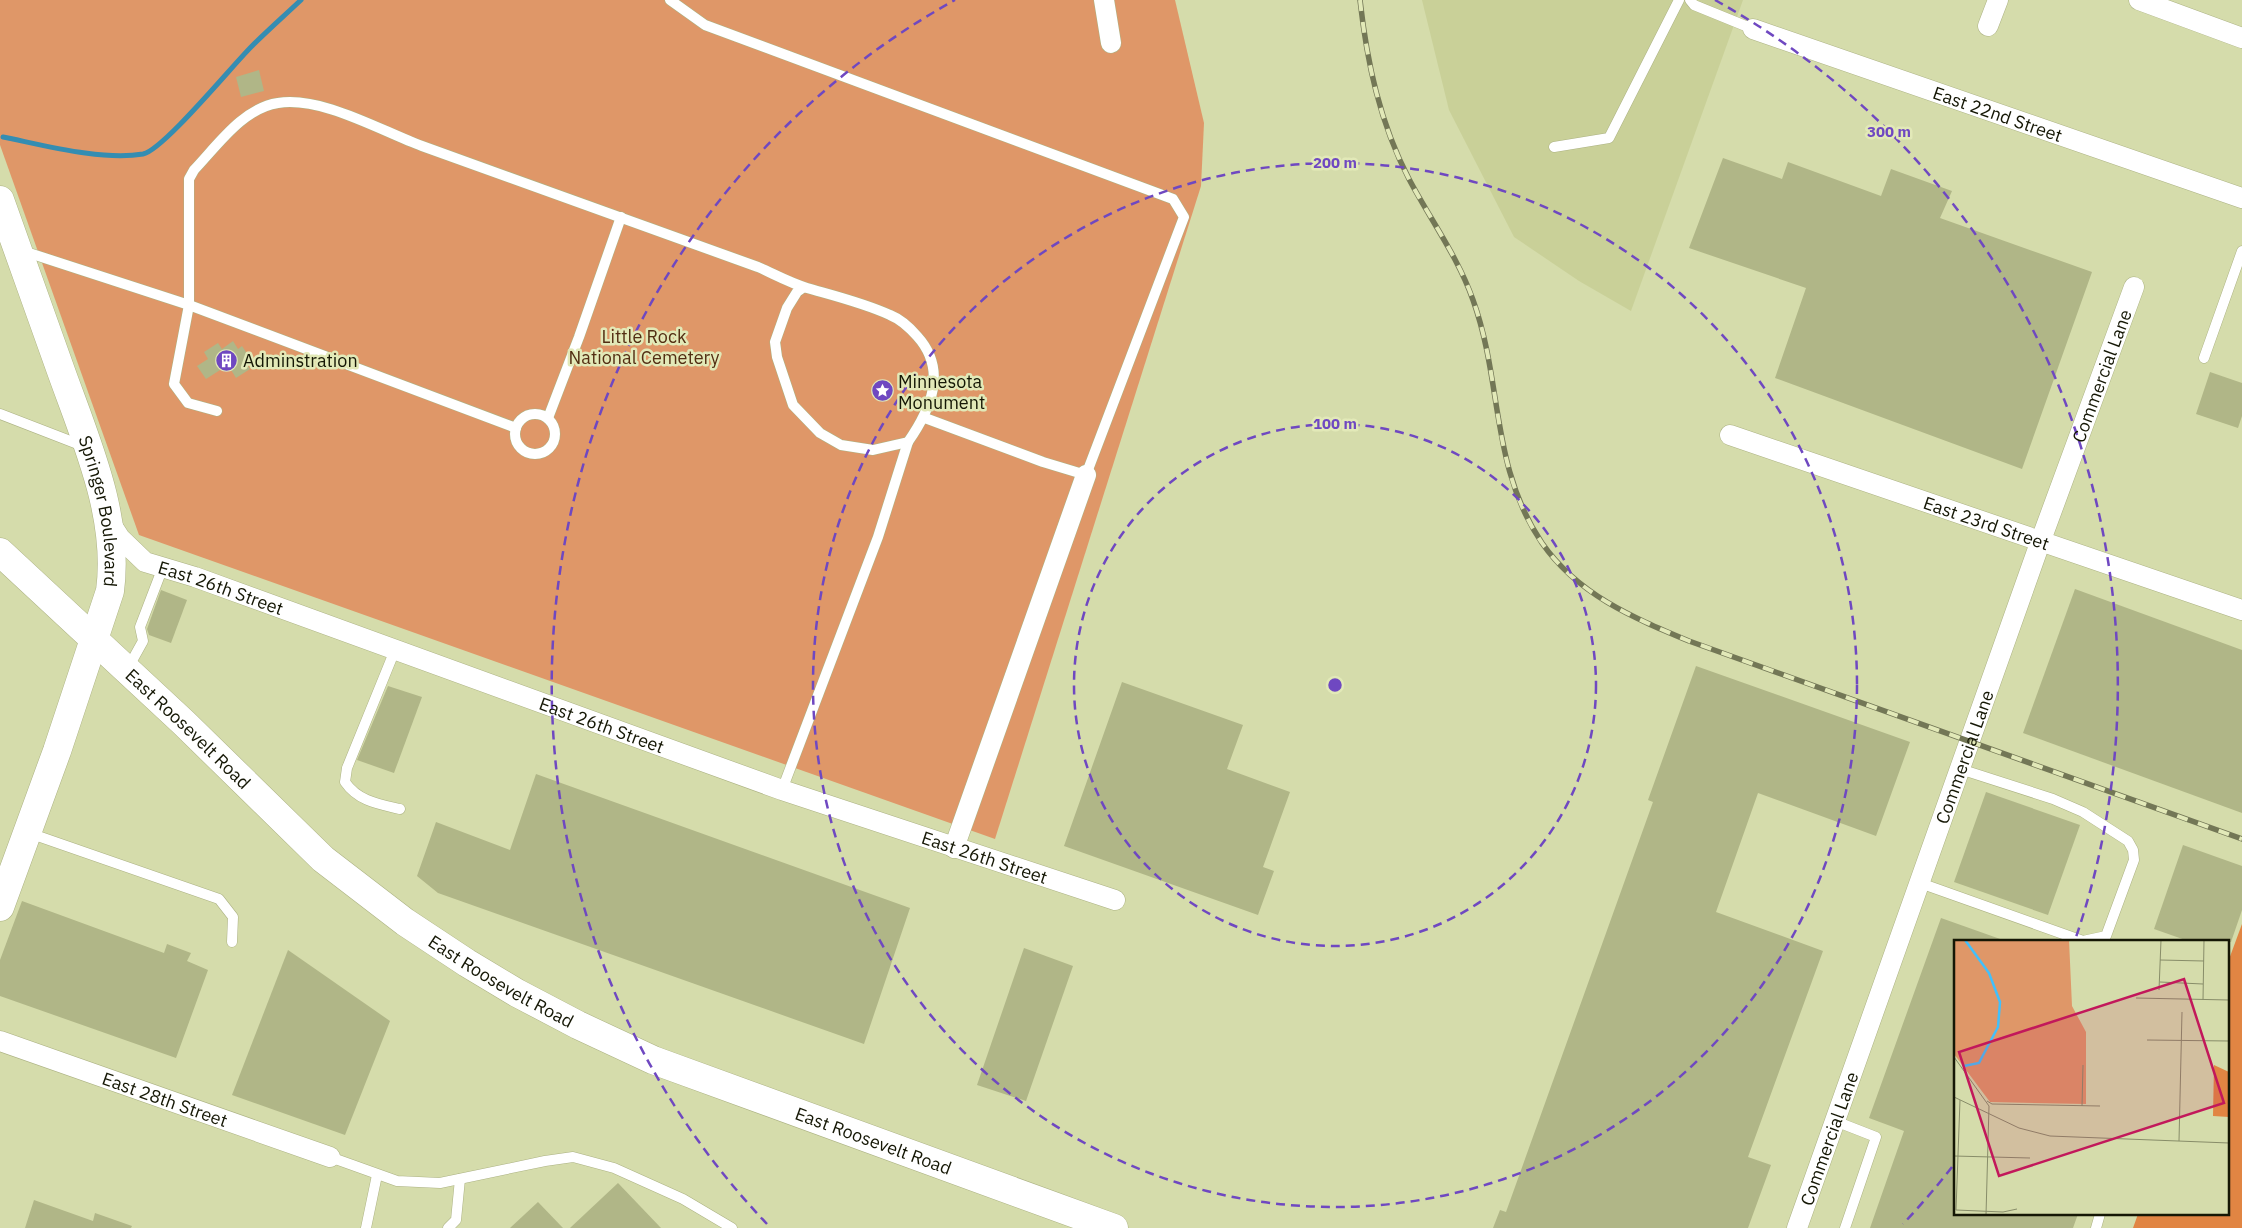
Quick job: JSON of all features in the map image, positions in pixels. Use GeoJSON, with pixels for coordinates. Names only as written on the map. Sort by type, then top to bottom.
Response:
{"type":"FeatureCollection","features":[{"type":"Feature","properties":{"kind":"main road","name":"Springer Boulevard"},"geometry":{"type":"LineString","coordinates":[[0,200],[88,447],[108,519],[112,544],[110,591],[28,833],[0,907]]}},
{"type":"Feature","properties":{"kind":"main road","name":"East Roosevelt Road"},"geometry":{"type":"LineString","coordinates":[[0,552],[184,723],[300,838],[338,871],[405,922],[518,993],[578,1025],[653,1060],[1114,1228]]}},
{"type":"Feature","properties":{"kind":"street"},"geometry":{"type":"LineString","coordinates":[[1104,0],[1111,44]]}},
{"type":"Feature","properties":{"kind":"street"},"geometry":{"type":"LineString","coordinates":[[1988,26],[1998,0]]}},
{"type":"Feature","properties":{"kind":"street"},"geometry":{"type":"LineString","coordinates":[[2139,0],[2242,38]]}},
{"type":"Feature","properties":{"kind":"street","name":"East 22nd Street"},"geometry":{"type":"LineString","coordinates":[[1754,29],[2242,198]]}},
{"type":"Feature","properties":{"kind":"street","name":"Commercial Lane"},"geometry":{"type":"LineString","coordinates":[[1797,1228],[2041,540],[2134,287]]}},
{"type":"Feature","properties":{"kind":"street","name":"East 23rd Street"},"geometry":{"type":"LineString","coordinates":[[1730,435],[2242,610]]}},
{"type":"Feature","properties":{"kind":"street"},"geometry":{"type":"LineString","coordinates":[[954,848],[1086,475]]}},
{"type":"Feature","properties":{"kind":"street","name":"East 26th Street"},"geometry":{"type":"LineString","coordinates":[[108,519],[120,538],[136,555],[146,562],[782,790],[1115,900]]}},
{"type":"Feature","properties":{"kind":"street","name":"East 28th Street"},"geometry":{"type":"LineString","coordinates":[[0,1041],[330,1157]]}},
{"type":"Feature","properties":{"kind":"lane"},"geometry":{"type":"LineString","coordinates":[[670,0],[705,25],[1173,199],[1184,217],[1086,475],[1043,462],[925,418]]}},
{"type":"Feature","properties":{"kind":"lane"},"geometry":{"type":"LineString","coordinates":[[1554,147],[1609,138],[1679,0]]}},
{"type":"Feature","properties":{"kind":"lane"},"geometry":{"type":"LineString","coordinates":[[1690,0],[1694,5],[1754,29]]}},
{"type":"Feature","properties":{"kind":"lane"},"geometry":{"type":"LineString","coordinates":[[217,411],[188,403],[174,384],[189,305],[189,179],[194,170],[255,110],[277,103],[294,101],[338,113],[420,145],[758,267],[804,287],[892,315],[911,329],[928,348],[934,365],[934,386],[925,418],[908,442],[878,537],[782,790]]}},
{"type":"Feature","properties":{"kind":"lane"},"geometry":{"type":"LineString","coordinates":[[548,418],[621,217]]}},
{"type":"Feature","properties":{"kind":"lane"},"geometry":{"type":"LineString","coordinates":[[18,250],[189,305],[516,428]]}},
{"type":"Feature","properties":{"kind":"lane"},"geometry":{"type":"LineString","coordinates":[[2204,358],[2242,251]]}},
{"type":"Feature","properties":{"kind":"lane"},"geometry":{"type":"LineString","coordinates":[[804,287],[797,292],[787,308],[775,342],[777,357],[793,405],[820,433],[841,445],[873,450],[908,442]]}},
{"type":"Feature","properties":{"kind":"lane"},"geometry":{"type":"LineString","coordinates":[[0,414],[88,447]]}},
{"type":"Feature","properties":{"kind":"lane"},"geometry":{"type":"LineString","coordinates":[[536,414],[548,418],[555,429],[554,443],[545,452],[531,454],[520,447],[515,434],[516,428],[523,418],[529,415],[536,414]]}},
{"type":"Feature","properties":{"kind":"lane"},"geometry":{"type":"LineString","coordinates":[[127,671],[142,641],[140,627],[163,567]]}},
{"type":"Feature","properties":{"kind":"lane"},"geometry":{"type":"LineString","coordinates":[[394,650],[347,768],[345,782],[350,790],[366,801],[400,809]]}},
{"type":"Feature","properties":{"kind":"lane"},"geometry":{"type":"LineString","coordinates":[[1960,769],[2053,799],[2083,812],[2128,841],[2133,850],[2134,860],[2106,936],[2096,940]]}},
{"type":"Feature","properties":{"kind":"lane"},"geometry":{"type":"LineString","coordinates":[[28,833],[219,899],[233,917],[232,942]]}},
{"type":"Feature","properties":{"kind":"lane"},"geometry":{"type":"LineString","coordinates":[[1920,883],[2080,940]]}},
{"type":"Feature","properties":{"kind":"lane"},"geometry":{"type":"LineString","coordinates":[[1835,1121],[1876,1138],[1845,1228]]}},
{"type":"Feature","properties":{"kind":"lane"},"geometry":{"type":"LineString","coordinates":[[330,1157],[397,1181],[440,1183],[545,1161],[573,1158],[614,1168],[684,1199],[732,1228]]}},
{"type":"Feature","properties":{"kind":"lane"},"geometry":{"type":"LineString","coordinates":[[366,1228],[377,1175]]}},
{"type":"Feature","properties":{"kind":"lane"},"geometry":{"type":"LineString","coordinates":[[448,1228],[456,1220],[460,1179]]}},
{"type":"Feature","properties":{"kind":"shaded area"},"geometry":{"type":"Polygon","coordinates":[[[1422,0],[1743,0],[1631,311],[1579,281],[1514,237],[1449,110],[1422,0]]]}},
{"type":"Feature","properties":{"kind":"shaded area"},"geometry":{"type":"Polygon","coordinates":[[[2242,924],[2242,1228],[2133,1228],[2137,1216],[2230,1216],[2230,957],[2242,924]]]}},
{"type":"Feature","properties":{"kind":"green space","name":"Little Rock National Cemetery"},"geometry":{"type":"Polygon","coordinates":[[[0,0],[1175,0],[1204,123],[1201,186],[995,839],[139,535],[0,145],[0,0]]]}},
{"type":"Feature","properties":{"kind":"building"},"geometry":{"type":"Polygon","coordinates":[[[259,70],[264,91],[241,97],[236,77],[259,70]]]}},
{"type":"Feature","properties":{"kind":"building"},"geometry":{"type":"Polygon","coordinates":[[[1723,158],[1782,179],[1788,162],[1881,196],[1891,169],[1952,191],[1940,218],[2092,272],[2022,469],[1775,378],[1806,288],[1689,248],[1723,158]]]}},
{"type":"Feature","properties":{"kind":"building","name":"Adminstration"},"geometry":{"type":"Polygon","coordinates":[[[233,341],[238,349],[242,346],[250,358],[245,361],[250,369],[236,378],[228,365],[206,379],[197,366],[208,359],[204,352],[218,343],[222,349],[233,341]]]}},
{"type":"Feature","properties":{"kind":"building"},"geometry":{"type":"Polygon","coordinates":[[[2210,372],[2242,383],[2242,416],[2238,428],[2196,414],[2210,372]]]}},
{"type":"Feature","properties":{"kind":"building"},"geometry":{"type":"Polygon","coordinates":[[[2075,589],[2242,650],[2242,813],[2023,733],[2075,589]]]}},
{"type":"Feature","properties":{"kind":"building"},"geometry":{"type":"Polygon","coordinates":[[[161,590],[187,600],[171,643],[149,635],[147,629],[161,590]]]}},
{"type":"Feature","properties":{"kind":"building"},"geometry":{"type":"Polygon","coordinates":[[[1696,666],[1910,742],[1876,836],[1758,793],[1716,912],[1823,951],[1748,1157],[1771,1165],[1748,1228],[1493,1228],[1500,1210],[1506,1212],[1653,802],[1648,800],[1696,666]]]}},
{"type":"Feature","properties":{"kind":"building"},"geometry":{"type":"Polygon","coordinates":[[[1122,682],[1243,725],[1227,769],[1290,792],[1263,867],[1274,871],[1258,915],[1064,846],[1122,682]]]}},
{"type":"Feature","properties":{"kind":"building"},"geometry":{"type":"Polygon","coordinates":[[[388,686],[422,697],[394,773],[357,760],[388,686]]]}},
{"type":"Feature","properties":{"kind":"building"},"geometry":{"type":"Polygon","coordinates":[[[536,774],[910,908],[864,1044],[438,893],[417,876],[436,822],[510,850],[536,774]]]}},
{"type":"Feature","properties":{"kind":"building"},"geometry":{"type":"Polygon","coordinates":[[[1986,792],[2080,825],[2048,915],[1954,882],[1986,792]]]}},
{"type":"Feature","properties":{"kind":"building"},"geometry":{"type":"Polygon","coordinates":[[[2183,845],[2242,866],[2242,910],[2231,942],[2230,940],[2185,940],[2154,929],[2183,845]]]}},
{"type":"Feature","properties":{"kind":"building"},"geometry":{"type":"Polygon","coordinates":[[[22,901],[164,953],[167,944],[191,953],[187,961],[208,970],[176,1058],[0,996],[0,960],[22,901]]]}},
{"type":"Feature","properties":{"kind":"building"},"geometry":{"type":"Polygon","coordinates":[[[1941,918],[2003,940],[1954,940],[1954,1216],[2077,1216],[2073,1228],[1870,1228],[1904,1131],[1869,1118],[1941,918]]]}},
{"type":"Feature","properties":{"kind":"building"},"geometry":{"type":"Polygon","coordinates":[[[1024,948],[1073,966],[1026,1101],[977,1085],[1024,948]]]}},
{"type":"Feature","properties":{"kind":"building"},"geometry":{"type":"Polygon","coordinates":[[[288,950],[390,1021],[345,1135],[232,1095],[288,950]]]}},
{"type":"Feature","properties":{"kind":"building"},"geometry":{"type":"Polygon","coordinates":[[[618,1183],[661,1228],[570,1228],[618,1183]]]}},
{"type":"Feature","properties":{"kind":"building"},"geometry":{"type":"Polygon","coordinates":[[[34,1200],[93,1221],[95,1213],[132,1226],[131,1228],[25,1228],[34,1200]]]}},
{"type":"Feature","properties":{"kind":"building"},"geometry":{"type":"Polygon","coordinates":[[[538,1202],[563,1228],[510,1228],[538,1202]]]}},
{"type":"Feature","properties":{"kind":"waterway"},"geometry":{"type":"LineString","coordinates":[[3,137],[91,154],[127,156],[143,154],[153,149],[166,138],[251,47],[301,0]]}},
{"type":"Feature","properties":{"kind":"railway"},"geometry":{"type":"LineString","coordinates":[[1360,0],[1371,70],[1390,136],[1409,179],[1452,253],[1473,300],[1489,362],[1505,454],[1525,514],[1542,543],[1572,577],[1608,603],[1628,614],[1689,641],[2242,839]]}},
{"type":"Feature","properties":{"kind":"place","name":"Adminstration"},"geometry":{"type":"Point","coordinates":[227,360]}},
{"type":"Feature","properties":{"kind":"place","name":"Minnesota Monument"},"geometry":{"type":"Point","coordinates":[882,391]}}]}
